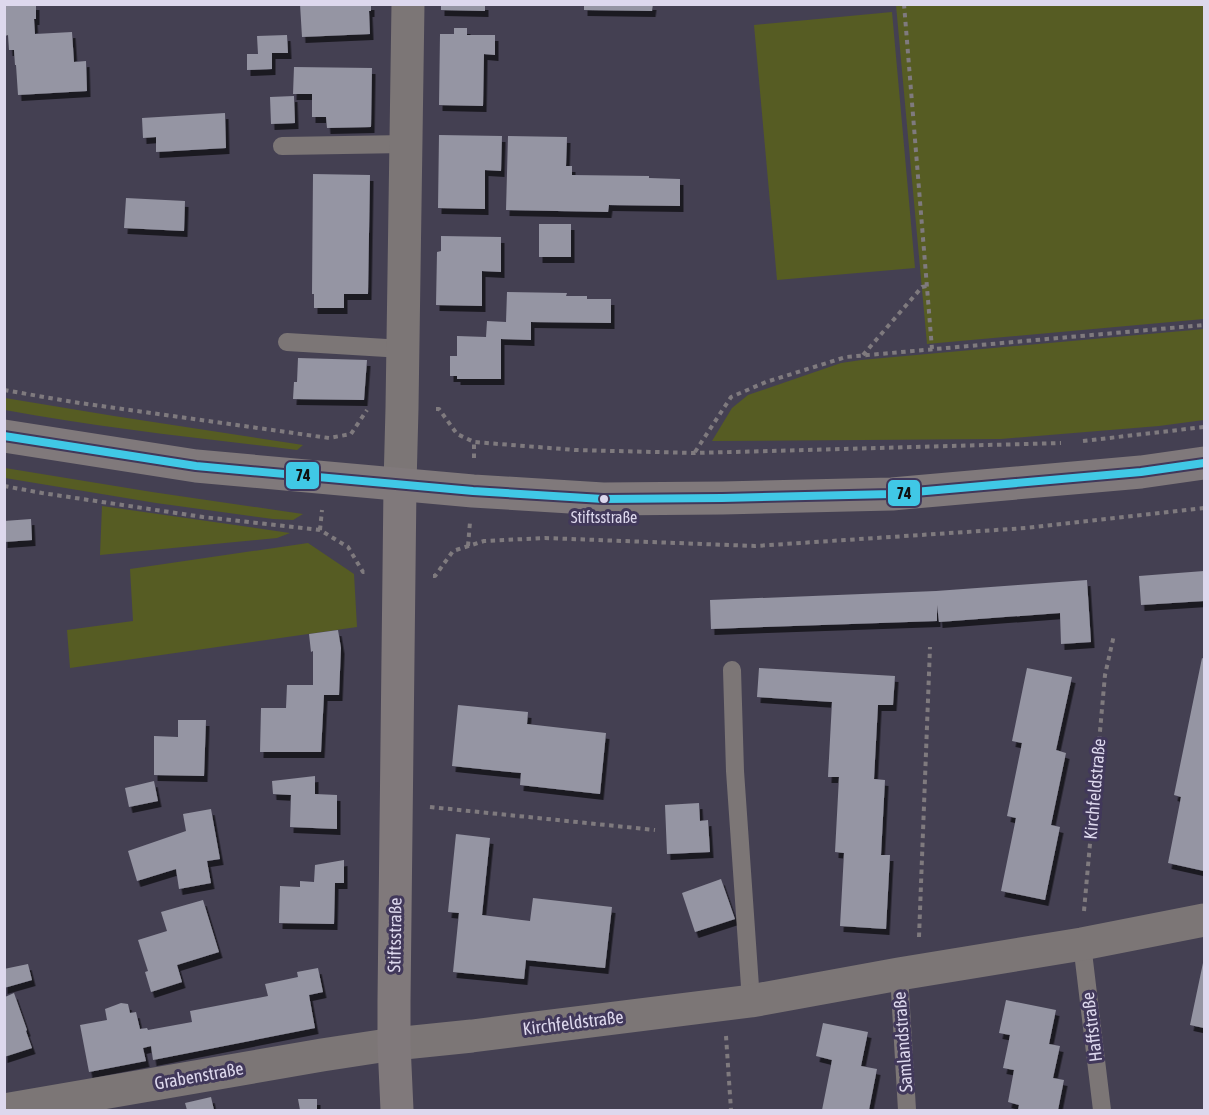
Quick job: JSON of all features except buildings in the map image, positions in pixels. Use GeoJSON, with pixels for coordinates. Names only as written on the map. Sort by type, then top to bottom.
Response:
{"type":"FeatureCollection","features":[{"type":"Feature","properties":{"kind":"main road"},"geometry":{"type":"LineString","coordinates":[[4,436],[196,466],[473,491],[603,499],[892,494],[1141,472],[1204,463]]}},
{"type":"Feature","properties":{"kind":"main road","name":"Stiftsstraße"},"geometry":{"type":"LineString","coordinates":[[397,1110],[394,1044],[400,485]]}},
{"type":"Feature","properties":{"kind":"street","name":"Stiftsstraße"},"geometry":{"type":"LineString","coordinates":[[400,485],[408,4]]}},
{"type":"Feature","properties":{"kind":"street","name":"Kirchfeldstraße"},"geometry":{"type":"LineString","coordinates":[[394,1044],[738,1003],[1085,944],[1204,920]]}},
{"type":"Feature","properties":{"kind":"street","name":"Grabenstraße"},"geometry":{"type":"LineString","coordinates":[[4,1110],[394,1044]]}},
{"type":"Feature","properties":{"kind":"lane"},"geometry":{"type":"LineString","coordinates":[[282,146],[406,144]]}},
{"type":"Feature","properties":{"kind":"lane"},"geometry":{"type":"LineString","coordinates":[[287,342],[403,349]]}},
{"type":"Feature","properties":{"kind":"lane"},"geometry":{"type":"LineString","coordinates":[[732,670],[738,1003]]}},
{"type":"Feature","properties":{"kind":"lane","name":"Haffstraße"},"geometry":{"type":"LineString","coordinates":[[1085,944],[1102,1110]]}},
{"type":"Feature","properties":{"kind":"lane","name":"Samlandstraße"},"geometry":{"type":"LineString","coordinates":[[907,1110],[910,972]]}},
{"type":"Feature","properties":{"kind":"path"},"geometry":{"type":"LineString","coordinates":[[904,4],[932,349]]}},
{"type":"Feature","properties":{"kind":"path"},"geometry":{"type":"LineString","coordinates":[[862,356],[922,287],[927,286]]}},
{"type":"Feature","properties":{"kind":"path"},"geometry":{"type":"LineString","coordinates":[[695,453],[731,397],[766,382],[846,357],[1204,325]]}},
{"type":"Feature","properties":{"kind":"path"},"geometry":{"type":"LineString","coordinates":[[4,390],[329,438],[351,434],[370,407],[438,409],[456,434],[474,442],[576,450],[695,453],[1065,443]]}},
{"type":"Feature","properties":{"kind":"path"},"geometry":{"type":"LineString","coordinates":[[1077,442],[1204,427]]}},
{"type":"Feature","properties":{"kind":"path"},"geometry":{"type":"LineString","coordinates":[[4,486],[203,517],[320,530],[348,547],[363,572],[435,576],[453,551],[484,541],[545,538],[755,546],[1026,528],[1204,508]]}},
{"type":"Feature","properties":{"kind":"path","name":"Kirchfeldstraße"},"geometry":{"type":"LineString","coordinates":[[1085,944],[1084,909],[1105,675],[1114,635]]}},
{"type":"Feature","properties":{"kind":"path"},"geometry":{"type":"LineString","coordinates":[[910,972],[918,939],[930,647]]}},
{"type":"Feature","properties":{"kind":"path"},"geometry":{"type":"LineString","coordinates":[[396,803],[655,830]]}},
{"type":"Feature","properties":{"kind":"path"},"geometry":{"type":"LineString","coordinates":[[731,1110],[738,1003]]}},
{"type":"Feature","properties":{"kind":"green space"},"geometry":{"type":"Polygon","coordinates":[[[896,5],[1204,5],[1204,319],[927,344],[896,5]]]}},
{"type":"Feature","properties":{"kind":"green space"},"geometry":{"type":"Polygon","coordinates":[[[892,12],[915,268],[777,280],[754,25],[892,12]]]}},
{"type":"Feature","properties":{"kind":"green space"},"geometry":{"type":"Polygon","coordinates":[[[1204,329],[1204,420],[1001,439],[712,441],[732,408],[748,395],[841,363],[1204,329]]]}},
{"type":"Feature","properties":{"kind":"green space"},"geometry":{"type":"Polygon","coordinates":[[[5,398],[303,445],[297,450],[77,422],[5,410],[5,398]]]}},
{"type":"Feature","properties":{"kind":"green space"},"geometry":{"type":"Polygon","coordinates":[[[5,468],[303,514],[293,520],[273,519],[156,503],[5,478],[5,468]]]}},
{"type":"Feature","properties":{"kind":"green space"},"geometry":{"type":"Polygon","coordinates":[[[102,506],[290,533],[277,538],[100,555],[102,506]]]}},
{"type":"Feature","properties":{"kind":"green space"},"geometry":{"type":"Polygon","coordinates":[[[308,543],[354,574],[357,627],[70,668],[67,630],[133,621],[130,569],[308,543]]]}},
{"type":"Feature","properties":{"kind":"transit line","name":"74"},"geometry":{"type":"LineString","coordinates":[[4,436],[196,466],[473,491],[603,499],[892,494],[1141,472],[1204,463]]}},
{"type":"Feature","properties":{"kind":"place","name":"Stiftsstraße"},"geometry":{"type":"Point","coordinates":[604,499]}}]}
